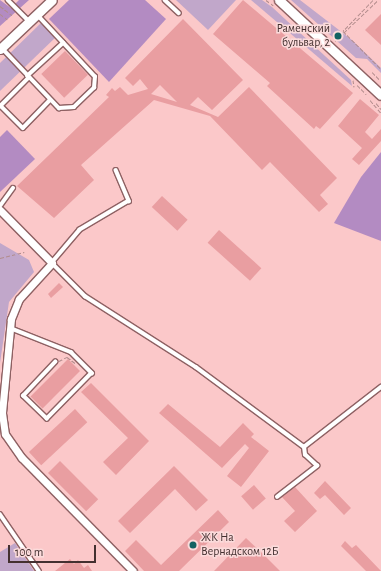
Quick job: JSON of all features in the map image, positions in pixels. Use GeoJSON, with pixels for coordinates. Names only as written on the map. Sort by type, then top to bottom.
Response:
{"type":"FeatureCollection","features":[{"type":"Feature","properties":{"kind":"street"},"geometry":{"type":"LineString","coordinates":[[1,48],[52,0]]}},
{"type":"Feature","properties":{"kind":"street"},"geometry":{"type":"LineString","coordinates":[[279,0],[378,99]]}},
{"type":"Feature","properties":{"kind":"street"},"geometry":{"type":"LineString","coordinates":[[0,210],[52,263],[19,300],[10,328],[3,424],[11,445],[133,571]]}},
{"type":"Feature","properties":{"kind":"lane"},"geometry":{"type":"LineString","coordinates":[[165,0],[179,12]]}},
{"type":"Feature","properties":{"kind":"lane"},"geometry":{"type":"LineString","coordinates":[[9,1],[29,22]]}},
{"type":"Feature","properties":{"kind":"lane"},"geometry":{"type":"LineString","coordinates":[[1,48],[59,108],[74,107],[94,88],[95,77],[37,15]]}},
{"type":"Feature","properties":{"kind":"lane"},"geometry":{"type":"LineString","coordinates":[[50,100],[23,128],[1,106],[63,43]]}},
{"type":"Feature","properties":{"kind":"lane"},"geometry":{"type":"LineString","coordinates":[[116,170],[129,201],[80,230],[52,263],[85,296],[196,367],[304,447],[305,455],[317,466],[278,497]]}},
{"type":"Feature","properties":{"kind":"lane"},"geometry":{"type":"LineString","coordinates":[[0,206],[13,188]]}},
{"type":"Feature","properties":{"kind":"lane"},"geometry":{"type":"LineString","coordinates":[[10,328],[71,352],[92,373],[47,419],[23,396],[55,362]]}},
{"type":"Feature","properties":{"kind":"lane"},"geometry":{"type":"LineString","coordinates":[[0,396],[5,387]]}},
{"type":"Feature","properties":{"kind":"lane"},"geometry":{"type":"LineString","coordinates":[[304,447],[381,387]]}},
{"type":"Feature","properties":{"kind":"lane"},"geometry":{"type":"LineString","coordinates":[[0,514],[39,571]]}},
{"type":"Feature","properties":{"kind":"path"},"geometry":{"type":"LineString","coordinates":[[344,33],[344,28],[373,0]]}},
{"type":"Feature","properties":{"kind":"path"},"geometry":{"type":"LineString","coordinates":[[335,41],[378,0]]}},
{"type":"Feature","properties":{"kind":"path"},"geometry":{"type":"LineString","coordinates":[[0,6],[12,15]]}},
{"type":"Feature","properties":{"kind":"path"},"geometry":{"type":"LineString","coordinates":[[0,14],[7,19]]}},
{"type":"Feature","properties":{"kind":"path"},"geometry":{"type":"LineString","coordinates":[[344,33],[381,69]]}},
{"type":"Feature","properties":{"kind":"path"},"geometry":{"type":"LineString","coordinates":[[372,72],[380,80]]}},
{"type":"Feature","properties":{"kind":"path"},"geometry":{"type":"LineString","coordinates":[[357,85],[366,94]]}},
{"type":"Feature","properties":{"kind":"path"},"geometry":{"type":"LineString","coordinates":[[378,99],[381,109]]}},
{"type":"Feature","properties":{"kind":"path"},"geometry":{"type":"LineString","coordinates":[[370,100],[381,113]]}},
{"type":"Feature","properties":{"kind":"path"},"geometry":{"type":"LineString","coordinates":[[0,258],[24,252]]}},
{"type":"Feature","properties":{"kind":"path"},"geometry":{"type":"LineString","coordinates":[[55,362],[67,357],[74,363]]}},
{"type":"Feature","properties":{"kind":"shaded area"},"geometry":{"type":"Polygon","coordinates":[[[0,0],[11,8],[19,0],[29,0],[0,26],[0,0]]]}},
{"type":"Feature","properties":{"kind":"shaded area"},"geometry":{"type":"Polygon","coordinates":[[[69,0],[145,0],[166,19],[109,82],[49,19],[69,0]]]}},
{"type":"Feature","properties":{"kind":"shaded area"},"geometry":{"type":"Polygon","coordinates":[[[176,0],[236,0],[208,30],[176,0]]]}},
{"type":"Feature","properties":{"kind":"shaded area"},"geometry":{"type":"Polygon","coordinates":[[[251,0],[262,0],[272,7],[351,80],[352,86],[251,0]]]}},
{"type":"Feature","properties":{"kind":"shaded area"},"geometry":{"type":"Polygon","coordinates":[[[291,0],[300,0],[352,40],[381,68],[381,73],[367,59],[356,58],[291,0]]]}},
{"type":"Feature","properties":{"kind":"shaded area"},"geometry":{"type":"Polygon","coordinates":[[[43,21],[57,36],[0,91],[0,63],[43,21]]]}},
{"type":"Feature","properties":{"kind":"shaded area"},"geometry":{"type":"Polygon","coordinates":[[[7,130],[35,159],[0,192],[0,137],[7,130]]]}},
{"type":"Feature","properties":{"kind":"shaded area"},"geometry":{"type":"Polygon","coordinates":[[[381,152],[381,241],[334,223],[361,177],[381,152]]]}},
{"type":"Feature","properties":{"kind":"shaded area"},"geometry":{"type":"Polygon","coordinates":[[[0,243],[29,260],[34,272],[9,302],[0,363],[0,243]]]}},
{"type":"Feature","properties":{"kind":"shaded area"},"geometry":{"type":"Polygon","coordinates":[[[15,543],[34,571],[0,571],[0,552],[15,543]]]}},
{"type":"Feature","properties":{"kind":"building"},"geometry":{"type":"Polygon","coordinates":[[[243,0],[353,93],[320,129],[316,126],[314,129],[267,86],[270,83],[213,34],[243,0]]]}},
{"type":"Feature","properties":{"kind":"building"},"geometry":{"type":"Polygon","coordinates":[[[381,14],[381,45],[365,30],[381,14]]]}},
{"type":"Feature","properties":{"kind":"building"},"geometry":{"type":"Polygon","coordinates":[[[183,19],[243,80],[212,110],[198,97],[190,105],[218,117],[249,87],[337,178],[320,195],[328,204],[319,212],[270,162],[262,170],[210,116],[154,100],[81,165],[94,180],[54,218],[17,186],[109,97],[106,95],[112,88],[115,91],[120,87],[128,95],[148,89],[140,79],[133,86],[125,78],[183,19]],[[160,85],[151,94],[177,102],[160,85]]]}},
{"type":"Feature","properties":{"kind":"building"},"geometry":{"type":"Polygon","coordinates":[[[65,51],[88,75],[64,98],[41,74],[65,51]]]}},
{"type":"Feature","properties":{"kind":"building"},"geometry":{"type":"Polygon","coordinates":[[[360,99],[379,115],[365,132],[372,139],[381,129],[381,141],[359,165],[352,159],[362,148],[338,126],[360,99]]]}},
{"type":"Feature","properties":{"kind":"building"},"geometry":{"type":"Polygon","coordinates":[[[162,196],[188,220],[177,231],[152,207],[162,196]]]}},
{"type":"Feature","properties":{"kind":"building"},"geometry":{"type":"Polygon","coordinates":[[[219,230],[261,268],[250,281],[208,243],[219,230]]]}},
{"type":"Feature","properties":{"kind":"building"},"geometry":{"type":"Polygon","coordinates":[[[59,283],[63,287],[51,298],[48,294],[59,283]]]}},
{"type":"Feature","properties":{"kind":"building"},"geometry":{"type":"Polygon","coordinates":[[[68,359],[80,371],[43,408],[31,396],[68,359]]]}},
{"type":"Feature","properties":{"kind":"building"},"geometry":{"type":"Polygon","coordinates":[[[91,383],[149,441],[116,475],[103,462],[128,438],[81,392],[91,383]]]}},
{"type":"Feature","properties":{"kind":"building"},"geometry":{"type":"Polygon","coordinates":[[[168,404],[220,447],[243,423],[254,434],[251,437],[269,451],[241,487],[227,476],[249,448],[245,444],[222,468],[159,413],[168,404]]]}},
{"type":"Feature","properties":{"kind":"building"},"geometry":{"type":"Polygon","coordinates":[[[75,409],[87,422],[41,465],[29,452],[75,409]]]}},
{"type":"Feature","properties":{"kind":"building"},"geometry":{"type":"Polygon","coordinates":[[[60,461],[98,499],[86,511],[48,473],[60,461]]]}},
{"type":"Feature","properties":{"kind":"building","name":"ЖК На Вернадском 12Б"},"geometry":{"type":"Polygon","coordinates":[[[174,466],[208,500],[196,511],[175,489],[130,533],[118,521],[174,466]]]}},
{"type":"Feature","properties":{"kind":"building"},"geometry":{"type":"Polygon","coordinates":[[[325,481],[351,508],[344,515],[325,495],[320,499],[314,493],[325,481]]]}},
{"type":"Feature","properties":{"kind":"building"},"geometry":{"type":"Polygon","coordinates":[[[254,485],[266,499],[253,510],[241,496],[254,485]]]}},
{"type":"Feature","properties":{"kind":"building"},"geometry":{"type":"Polygon","coordinates":[[[295,487],[317,511],[295,532],[284,521],[295,511],[282,497],[295,487]]]}},
{"type":"Feature","properties":{"kind":"building","name":"ЖК На Вернадском 12Б"},"geometry":{"type":"Polygon","coordinates":[[[218,510],[229,522],[179,571],[144,571],[125,551],[136,540],[161,565],[218,510]]]}},
{"type":"Feature","properties":{"kind":"building"},"geometry":{"type":"Polygon","coordinates":[[[246,538],[265,556],[280,571],[214,571],[246,538]]]}},
{"type":"Feature","properties":{"kind":"building"},"geometry":{"type":"Polygon","coordinates":[[[345,541],[352,548],[356,545],[381,571],[366,571],[341,546],[345,541]]]}},
{"type":"Feature","properties":{"kind":"building"},"geometry":{"type":"Polygon","coordinates":[[[70,559],[74,564],[78,560],[84,568],[88,565],[92,571],[55,571],[70,559]]]}},
{"type":"Feature","properties":{"kind":"place","name":"Раменский бульвар, 2"},"geometry":{"type":"Point","coordinates":[338,36]}},
{"type":"Feature","properties":{"kind":"place","name":"ЖК На Вернадском 12Б"},"geometry":{"type":"Point","coordinates":[193,545]}}]}
